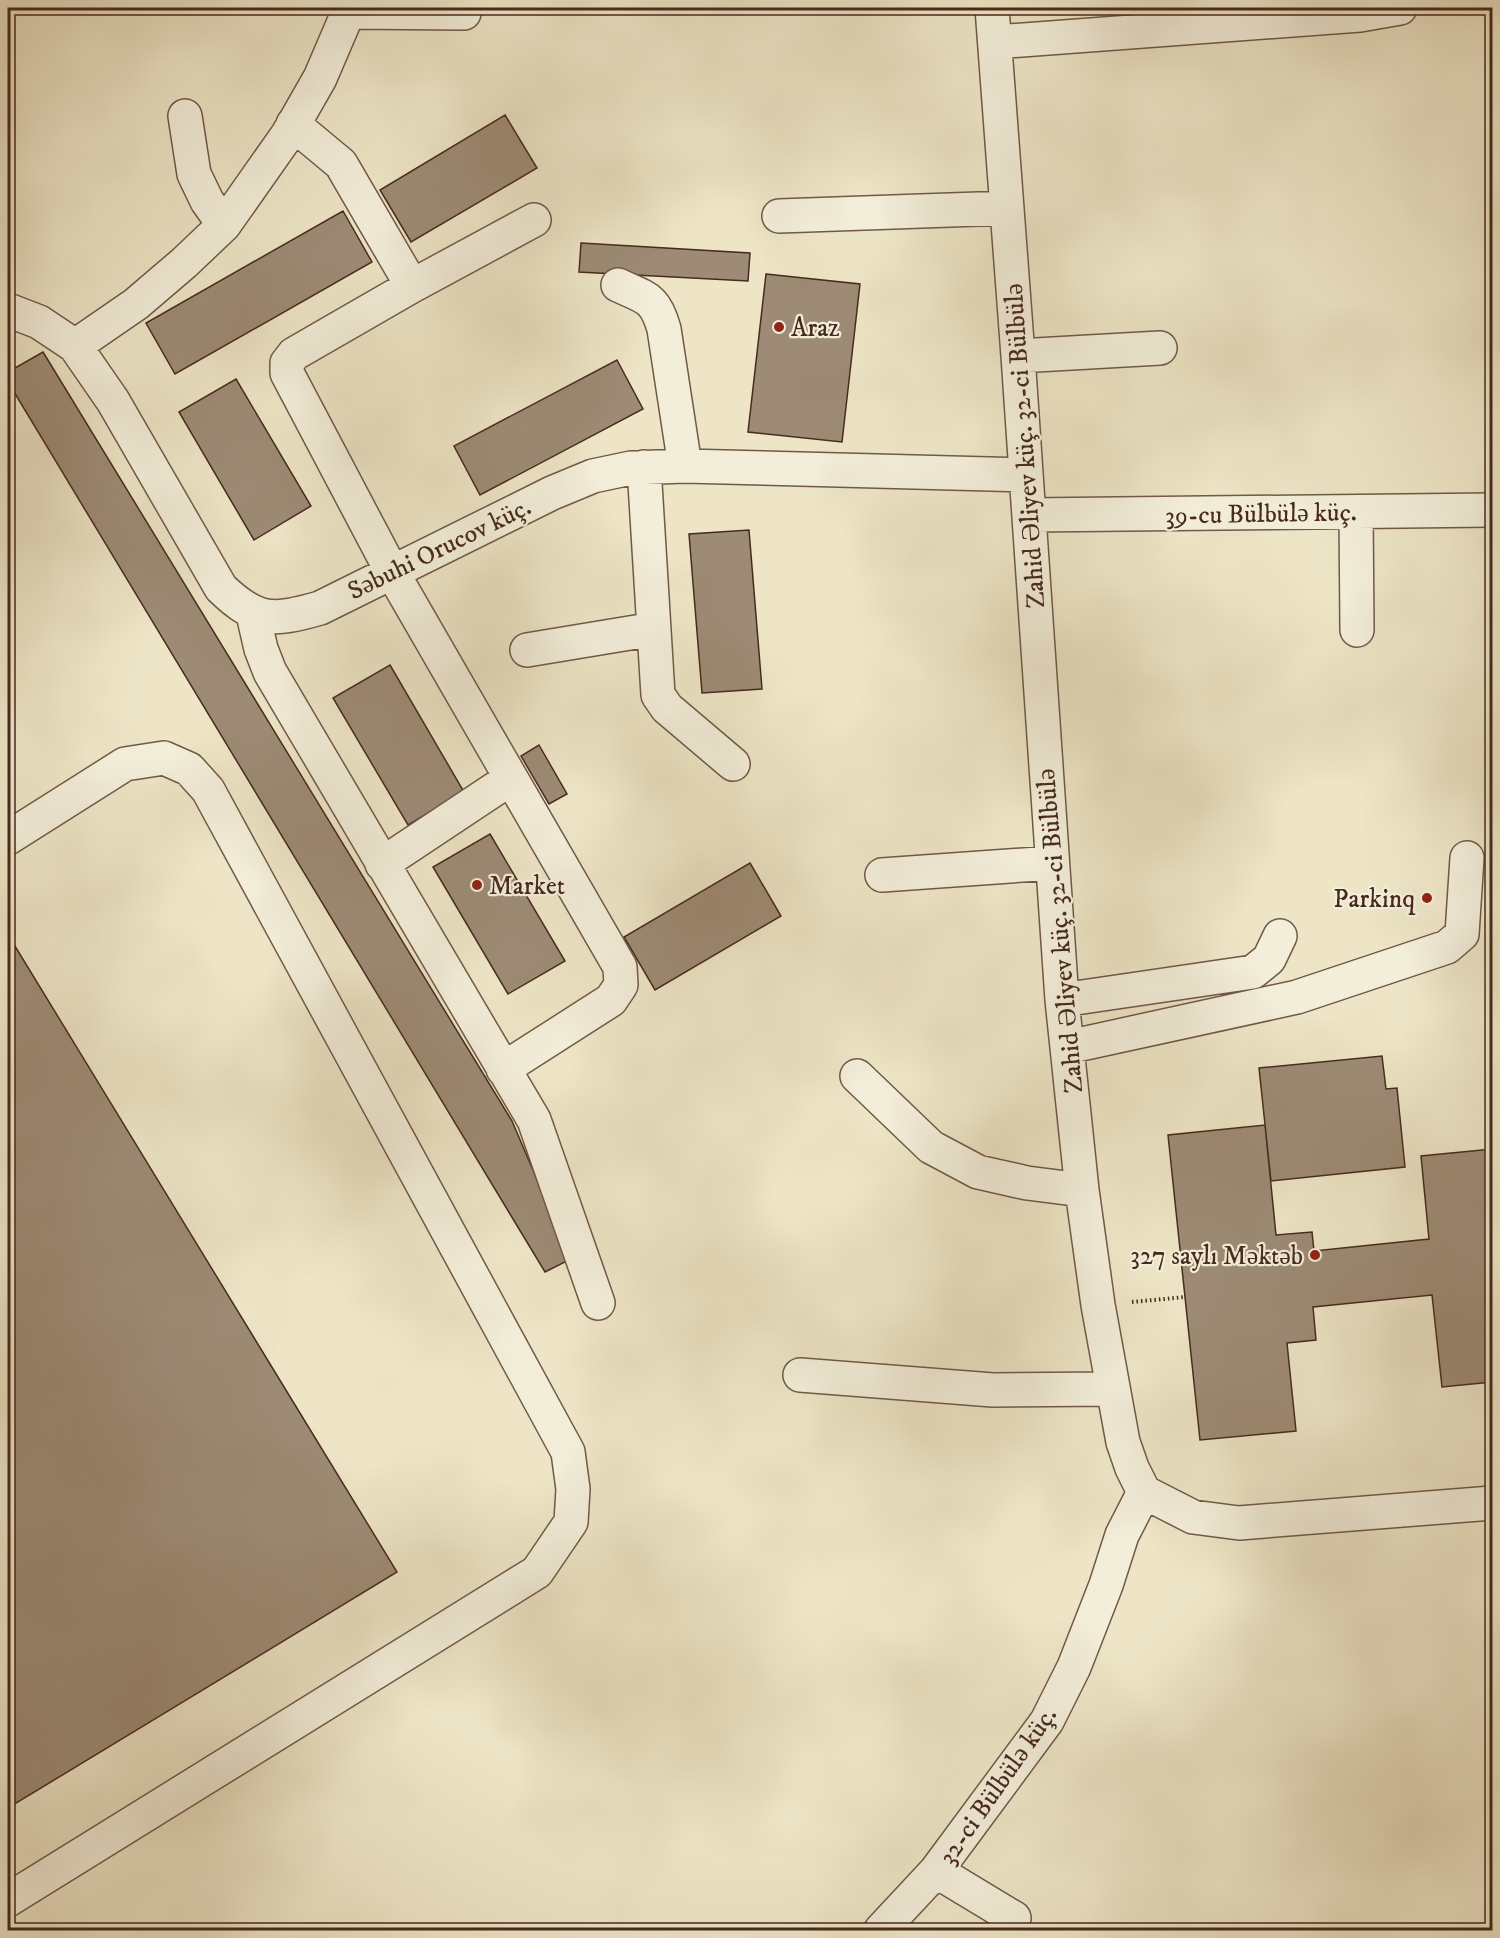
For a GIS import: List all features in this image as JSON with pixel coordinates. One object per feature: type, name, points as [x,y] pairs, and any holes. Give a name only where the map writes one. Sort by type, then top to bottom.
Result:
[{"type":"street","name":"Zahid Əliyev küç. 32-ci Bülbülə","points":[[992,8],[1062,1000],[1082,1190],[1098,1305],[1122,1442],[1144,1492]]},
{"type":"street","points":[[995,42],[1360,15],[1400,8]]},
{"type":"street","points":[[75,346],[136,304],[224,225],[293,124],[320,78],[350,10],[464,13]]},
{"type":"street","points":[[185,117],[194,174],[207,201],[224,225]]},
{"type":"street","points":[[293,124],[341,164],[412,286]]},
{"type":"street","points":[[779,216],[1007,208]]},
{"type":"street","points":[[503,1069],[611,1000],[621,985],[620,967],[392,572],[287,373],[287,363],[294,354],[412,286],[534,220]]},
{"type":"street","points":[[618,285],[650,300],[659,312],[664,329],[686,466]]},
{"type":"street","points":[[8,310],[39,322],[75,346],[113,401],[221,588],[235,603],[253,614],[261,649],[270,672],[534,1120],[598,1303]]},
{"type":"street","points":[[1018,356],[1160,348]]},
{"type":"street","name":"Səbuhi Orucov küç.","points":[[253,614],[292,616],[320,608],[562,488],[593,476],[631,468],[686,466],[1025,475]]},
{"type":"street","points":[[644,467],[658,695],[667,708],[733,764]]},
{"type":"street","name":"39-cu Bülbülə küç.","points":[[1029,515],[1492,510]]},
{"type":"street","points":[[1356,512],[1357,630]]},
{"type":"street","points":[[527,650],[654,630]]},
{"type":"street","points":[[8,838],[125,764],[164,758],[189,769],[208,790],[568,1452],[573,1489],[571,1522],[537,1572],[8,1900]]},
{"type":"street","points":[[382,864],[510,779]]},
{"type":"street","points":[[1068,1047],[1297,997],[1447,947],[1462,934],[1467,858]]},
{"type":"street","points":[[882,875],[1052,863]]},
{"type":"street","points":[[1062,1000],[1253,972],[1269,959],[1280,936]]},
{"type":"street","points":[[857,1076],[931,1147],[978,1172],[1027,1183],[1082,1190]]},
{"type":"street","points":[[800,1375],[993,1390],[1113,1389]]},
{"type":"street","points":[[1144,1492],[1194,1517],[1239,1523],[1492,1503]]},
{"type":"street","name":"32-ci Bülbülə küç.","points":[[881,1930],[936,1871],[1047,1721],[1074,1667],[1106,1586],[1122,1535],[1144,1492]]},
{"type":"street","points":[[936,1871],[1014,1917]]},
{"type":"path","points":[[1098,1305],[1185,1297]]},
{"type":"shaded area","points":[[1492,736],[1492,970],[1487,970]]},
{"type":"building","points":[[505,115],[537,168],[411,242],[380,190]]},
{"type":"building","points":[[343,211],[372,262],[175,374],[146,323]]},
{"type":"building","points":[[581,243],[750,253],[748,281],[579,272]]},
{"type":"building","points":[[766,274],[860,284],[842,442],[748,432]]},
{"type":"building","points":[[43,352],[512,1121],[571,1259],[545,1272],[8,382],[8,372]]},
{"type":"building","points":[[617,360],[643,409],[480,495],[454,446]]},
{"type":"building","points":[[236,379],[311,506],[254,540],[179,412]]},
{"type":"building","points":[[749,530],[762,689],[702,693],[689,534]]},
{"type":"building","points":[[390,665],[464,792],[408,825],[333,698]]},
{"type":"building","points":[[539,745],[567,794],[549,804],[521,756]]},
{"type":"building","points":[[490,834],[565,961],[508,994],[433,867]]},
{"type":"building","points":[[750,863],[781,916],[655,990],[624,937]]},
{"type":"building","points":[[10,938],[397,1572],[8,1808],[8,940]]},
{"type":"building","points":[[1382,1056],[1386,1089],[1397,1088],[1405,1167],[1271,1181],[1259,1068]]},
{"type":"building","points":[[1265,1125],[1276,1235],[1312,1232],[1314,1251],[1429,1239],[1421,1156],[1492,1149],[1492,1382],[1442,1387],[1432,1295],[1313,1307],[1316,1340],[1287,1343],[1296,1431],[1200,1440],[1168,1135]]},
{"type":"place","name":"Araz","points":[[779,327]]},
{"type":"place","name":"Market","points":[[477,885]]},
{"type":"place","name":"Parkinq","points":[[1427,898]]},
{"type":"place","name":"327 saylı Məktəb","points":[[1315,1255]]}]
